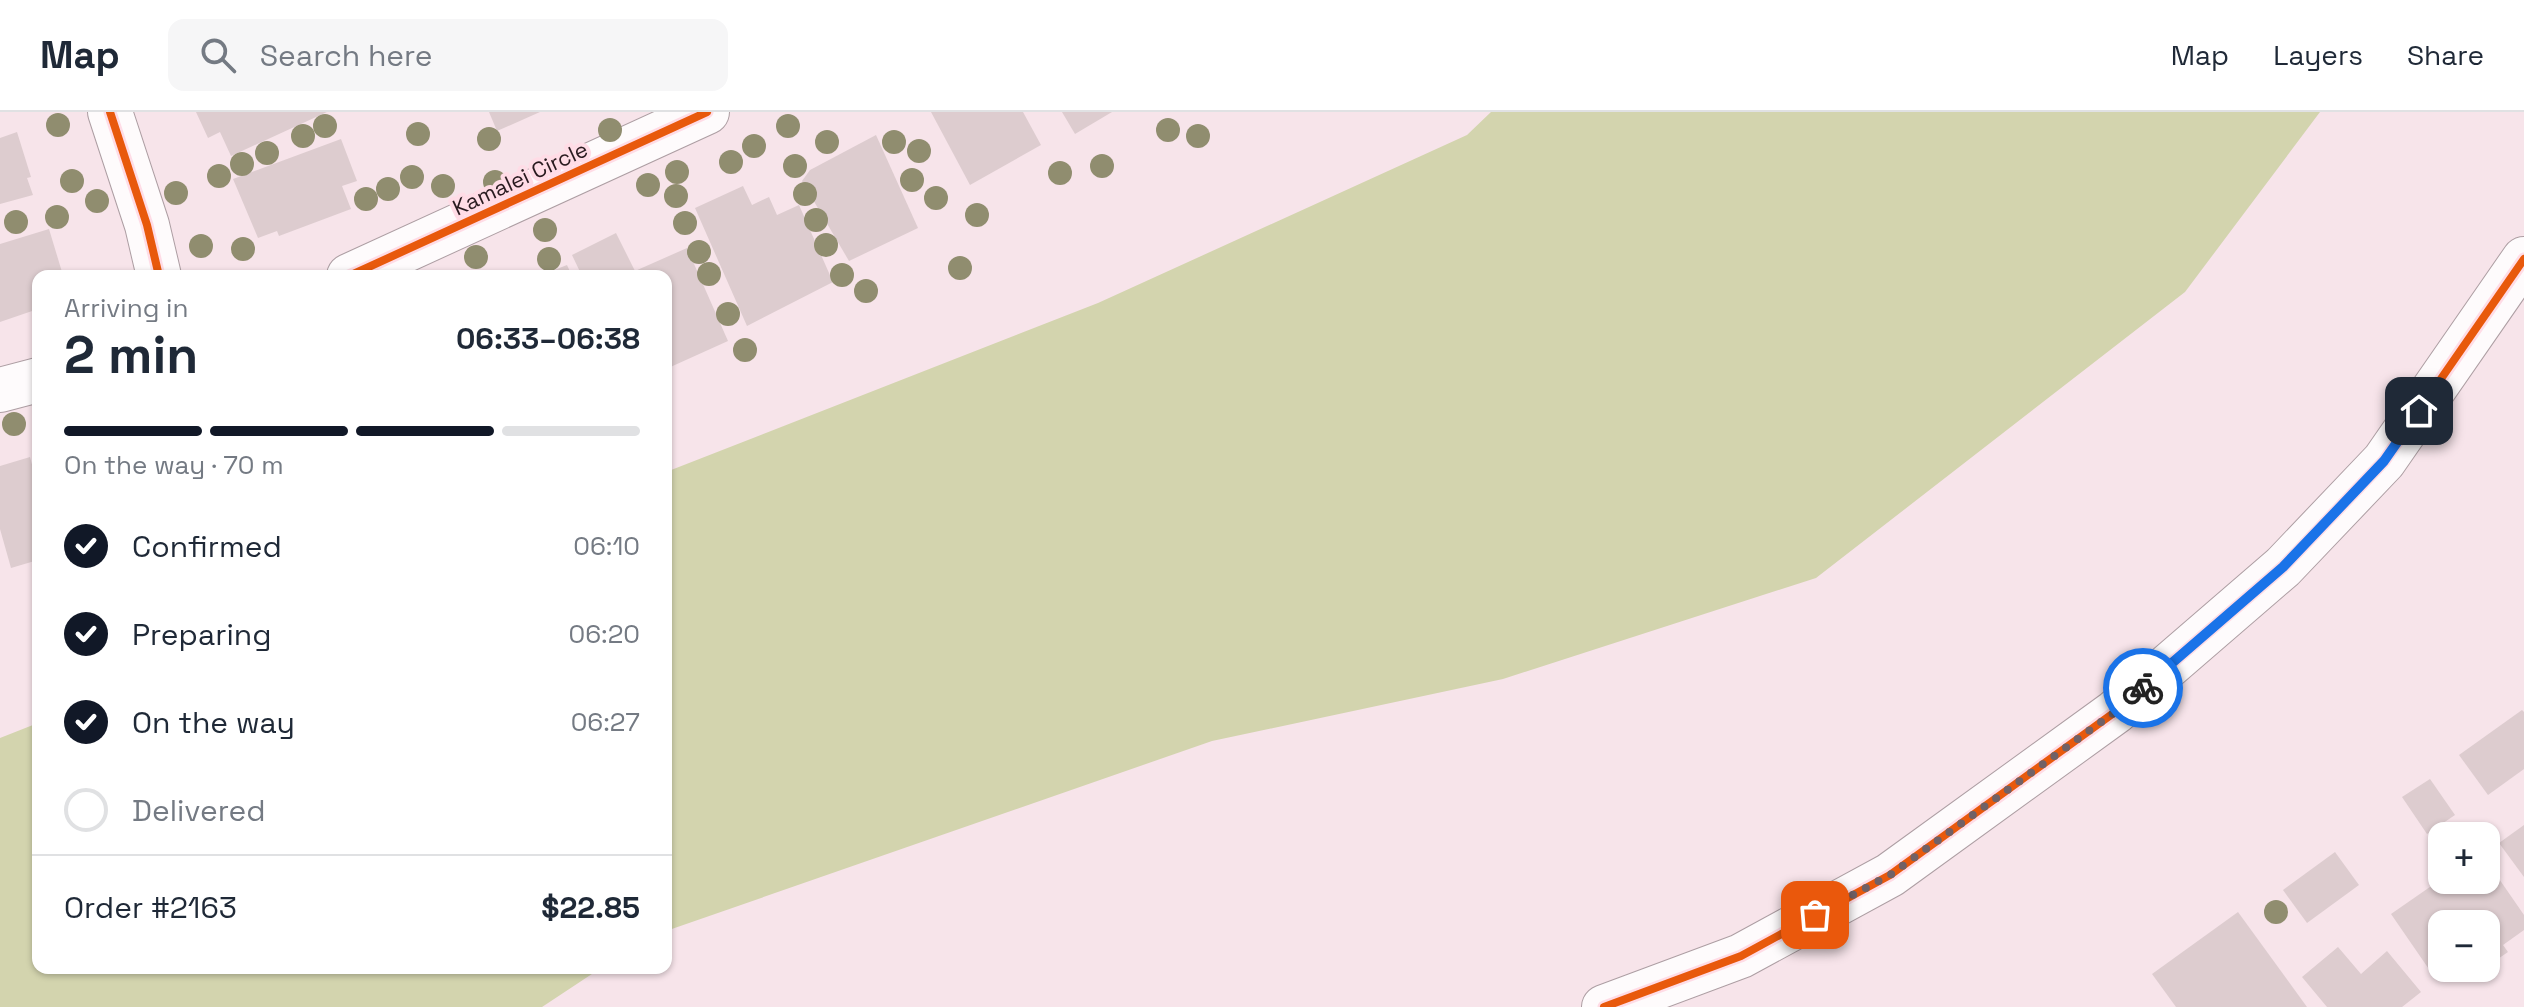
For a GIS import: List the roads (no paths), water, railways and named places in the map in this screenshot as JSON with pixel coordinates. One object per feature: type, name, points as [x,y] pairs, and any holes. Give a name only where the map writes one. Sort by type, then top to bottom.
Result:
[{"type":"street","points":[[110,112],[147,225],[158,270]]},
{"type":"street","name":"Kamalei Circle","points":[[362,270],[702,113]]},
{"type":"street","points":[[1604,1007],[1741,956],[1890,875],[2115,712],[2283,567],[2384,461],[2524,259]]},
{"type":"street","points":[[0,390],[32,382]]}]
